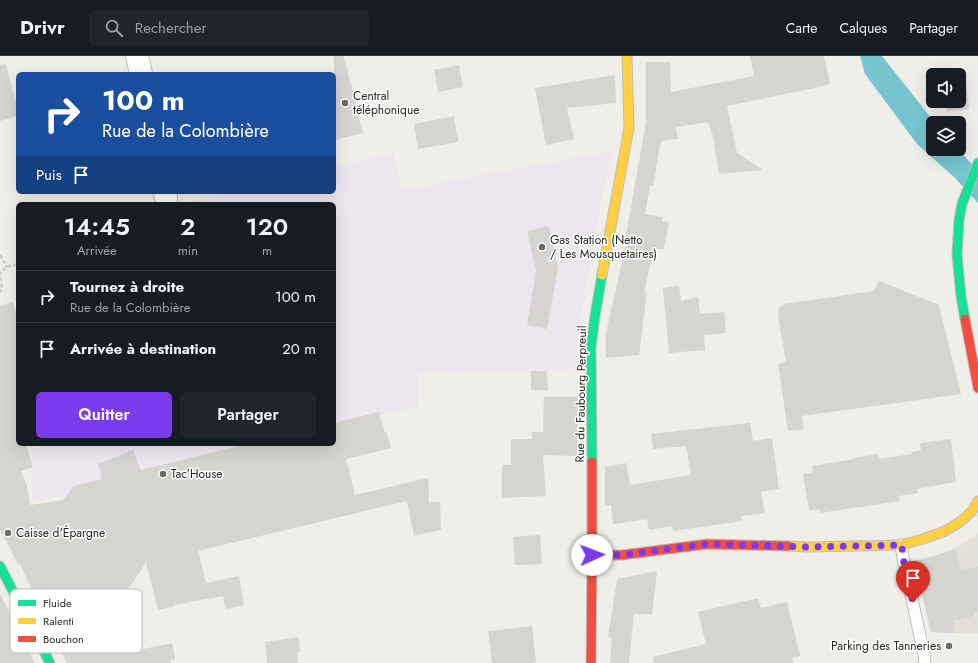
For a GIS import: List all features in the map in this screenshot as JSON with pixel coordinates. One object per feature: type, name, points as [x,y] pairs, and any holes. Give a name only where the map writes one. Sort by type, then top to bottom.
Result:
[{"type":"main road","name":"Rue du Faubourg Perpreuil","points":[[591,663],[591,347],[595,316],[629,128],[627,56]]},
{"type":"main road","points":[[978,163],[962,204],[959,220],[957,255],[961,296],[978,388]]},
{"type":"main road","points":[[592,555],[622,555],[707,544],[808,547],[902,545],[923,539],[950,528],[960,522],[972,511],[978,501]]},
{"type":"main road","points":[[0,566],[12,589]]},
{"type":"main road","points":[[45,653],[50,663]]},
{"type":"street","points":[[137,56],[141,72]]},
{"type":"lane","points":[[902,545],[903,558],[925,658],[924,663]]},
{"type":"path","points":[[0,255],[7,267]]},
{"type":"path","points":[[0,293],[2,288],[0,273],[7,267],[16,265]]},
{"type":"shaded area","points":[[612,151],[604,185],[577,336],[578,369],[419,374],[418,406],[336,426],[336,202],[191,202],[224,194],[336,194],[336,167],[393,153],[402,190]]},
{"type":"shaded area","points":[[45,446],[258,446],[33,502],[32,450]]},
{"type":"shaded area","points":[[978,533],[978,634],[931,632],[914,561],[932,557],[956,548]]},
{"type":"water","points":[[860,56],[882,56],[929,116],[926,116],[926,152],[917,144],[865,74]]},
{"type":"water","points":[[930,156],[964,156],[978,171],[978,203],[954,177]]},
{"type":"building","name":"Central téléphonique","points":[[334,56],[344,56],[363,133],[336,140],[336,72],[334,72]]},
{"type":"building","points":[[750,56],[824,56],[830,84],[727,106],[737,153],[763,170],[719,174],[713,136],[708,122],[676,127],[678,139],[661,141],[653,186],[650,186],[645,214],[663,217],[662,221],[669,222],[664,249],[653,249],[644,292],[647,291],[639,355],[606,358],[606,333],[626,244],[624,243],[646,122],[646,62],[670,62],[671,92],[754,76]]},
{"type":"building","points":[[6,64],[16,100],[16,117],[0,121],[0,65]]},
{"type":"building","points":[[459,65],[463,87],[438,92],[434,70]]},
{"type":"building","points":[[615,75],[616,103],[567,108],[574,139],[546,145],[535,88]]},
{"type":"building","points":[[966,80],[969,109],[947,111],[947,108],[966,108]]},
{"type":"building","points":[[454,116],[458,142],[418,149],[414,124]]},
{"type":"building","points":[[549,226],[558,268],[547,329],[527,325],[536,271],[527,231]]},
{"type":"building","points":[[879,281],[939,305],[961,394],[802,416],[804,429],[788,431],[778,364],[786,362],[778,315],[779,308],[784,304],[874,291]]},
{"type":"building","points":[[679,286],[681,301],[698,297],[700,314],[724,312],[726,333],[704,335],[705,350],[669,353],[663,288]]},
{"type":"building","points":[[13,302],[16,313],[16,446],[27,446],[33,467],[21,471],[27,486],[30,505],[63,500],[74,486],[102,479],[98,464],[133,450],[141,470],[239,446],[336,446],[336,423],[379,412],[384,432],[386,431],[391,448],[346,459],[355,495],[428,478],[429,502],[440,502],[441,530],[414,536],[407,501],[198,551],[206,583],[239,576],[244,605],[226,609],[223,596],[174,605],[175,606],[158,610],[146,562],[130,587],[124,589],[32,589],[20,564],[18,565],[0,530],[0,306]]},
{"type":"building","points":[[531,371],[547,371],[548,390],[531,390]]},
{"type":"building","points":[[544,397],[578,397],[577,456],[543,455],[546,496],[502,498],[502,465],[511,465],[511,439],[532,439],[532,432],[543,432]]},
{"type":"building","points":[[750,423],[753,441],[772,438],[779,489],[761,492],[765,513],[741,516],[742,521],[673,531],[672,526],[649,530],[647,519],[613,524],[611,505],[605,506],[605,467],[626,463],[630,485],[691,475],[686,446],[653,449],[651,434]]},
{"type":"building","points":[[951,439],[956,482],[917,489],[918,493],[899,496],[900,501],[820,513],[820,509],[809,510],[803,474],[813,472],[812,466],[878,454],[879,459],[912,454],[912,452],[921,450],[920,443]]},
{"type":"building","points":[[540,535],[542,564],[515,565],[513,537]]},
{"type":"building","points":[[955,549],[961,571],[978,566],[978,612],[974,613],[974,616],[953,621],[955,633],[931,632],[914,561]]},
{"type":"building","points":[[657,571],[652,614],[634,614],[629,663],[610,663],[612,638],[608,637],[617,579]]},
{"type":"building","points":[[0,594],[10,614],[10,653],[30,653],[35,663],[0,663]]},
{"type":"building","points":[[758,598],[761,608],[787,602],[800,656],[792,658],[794,663],[654,663],[653,657],[706,644],[698,612]]},
{"type":"building","points":[[532,626],[536,662],[492,663],[488,631]]},
{"type":"building","points":[[299,637],[300,652],[297,652],[298,663],[267,663],[265,642]]},
{"type":"building","points":[[172,643],[175,659],[170,660],[171,663],[67,663],[62,653],[142,653],[142,649]]},
{"type":"traffic: fast","points":[[965,319],[957,255],[959,220],[962,204],[978,163]]},
{"type":"traffic: fast","points":[[592,462],[591,347],[602,275]]},
{"type":"traffic: fast","points":[[0,566],[12,589]]},
{"type":"traffic: fast","points":[[45,653],[50,663]]},
{"type":"traffic: slow","points":[[602,275],[629,128],[627,56]]},
{"type":"traffic: slow","points":[[788,546],[901,545],[945,531],[960,522],[972,511],[978,501]]},
{"type":"traffic: jam","points":[[965,319],[978,388]]},
{"type":"traffic: jam","points":[[591,663],[592,462]]},
{"type":"traffic: jam","points":[[592,555],[622,555],[707,544],[788,546]]},
{"type":"place","name":"Central téléphonique","points":[[345,103]]},
{"type":"place","name":"Gas Station (Netto / Les Mousquetaires)","points":[[542,247]]},
{"type":"place","name":"Tac'House","points":[[163,474]]},
{"type":"place","name":"Caisse d'Épargne","points":[[8,533]]},
{"type":"place","name":"Parking des Tanneries","points":[[949,646]]},
{"type":"route","points":[[592,555],[622,555],[707,544],[808,547],[902,545],[903,558],[913,602]]}]
